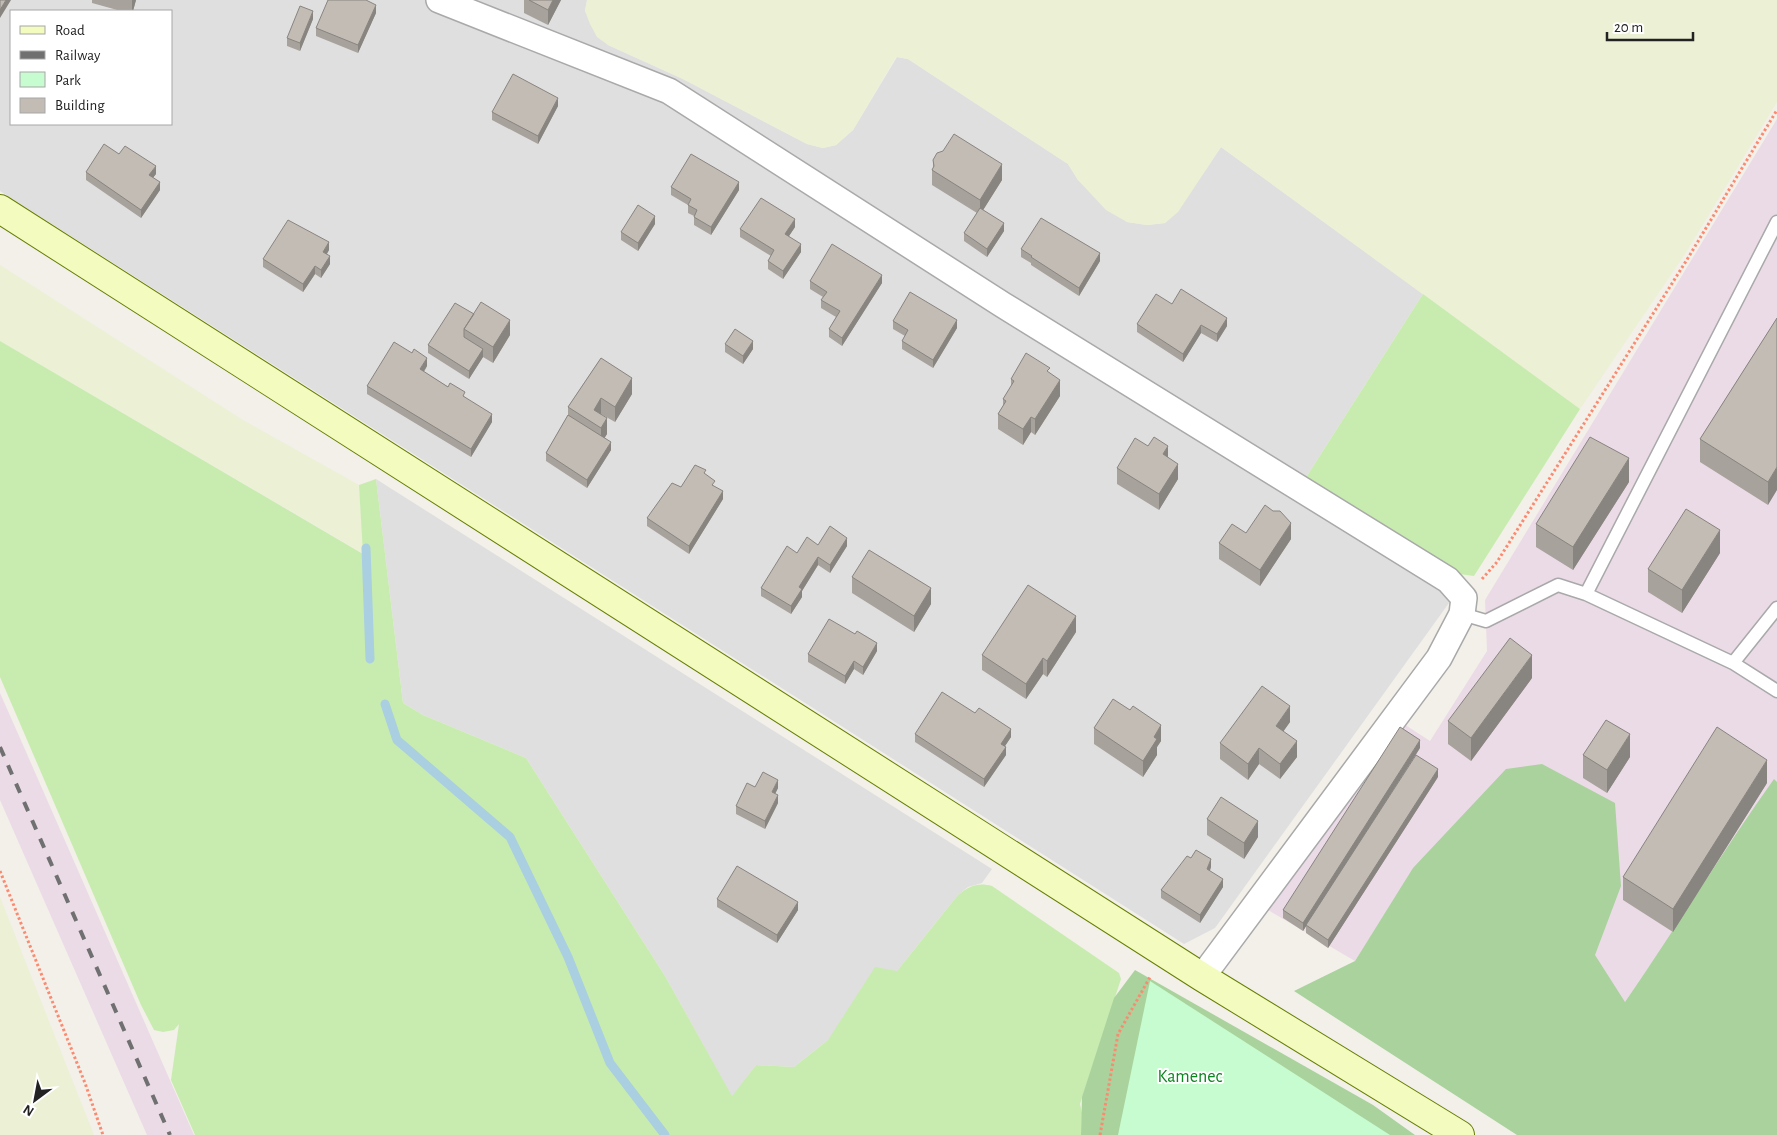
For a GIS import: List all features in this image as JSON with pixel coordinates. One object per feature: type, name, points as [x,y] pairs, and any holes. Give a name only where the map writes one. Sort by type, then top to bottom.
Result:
[{"type":"main road","points":[[0,209],[1202,977],[1460,1135]]},
{"type":"street","points":[[439,0],[669,91],[1004,305],[1448,580],[1463,606],[1439,658],[1202,977]]},
{"type":"lane","points":[[1586,594],[1777,222]]},
{"type":"lane","points":[[1463,606],[1486,621],[1558,586],[1586,594],[1733,663],[1777,691]]},
{"type":"lane","points":[[1733,663],[1777,608]]},
{"type":"path","points":[[1463,606],[1497,562],[1688,258],[1777,110]]},
{"type":"path","points":[[0,871],[85,1083],[103,1135]]},
{"type":"path","points":[[1100,1135],[1118,1034],[1164,952]]},
{"type":"shaded area","points":[[0,0],[587,0],[585,11],[608,45],[683,79],[807,144],[823,148],[836,145],[853,130],[897,57],[908,59],[1068,164],[1078,180],[1127,222],[1147,225],[1165,223],[1177,212],[1221,147],[1423,294],[1305,479],[1454,596],[1215,928],[1184,944],[0,191]]},
{"type":"shaded area","points":[[1777,119],[1777,859],[1673,932],[1625,1002],[1414,868],[1355,961],[1256,903],[1393,717],[1430,741],[1487,651],[1485,600]]},
{"type":"shaded area","points":[[376,479],[992,869],[982,883],[968,887],[958,895],[897,971],[828,1040],[794,1067],[756,1065],[732,1097],[665,976],[526,758],[423,715],[403,703]]},
{"type":"shaded area","points":[[0,693],[194,1135],[147,1135],[0,800]]},
{"type":"green space","points":[[587,0],[1777,0],[1777,102],[1685,254],[1580,409],[1221,147],[1178,212],[1165,223],[1147,225],[1127,222],[1106,210],[1078,180],[1068,164],[908,59],[896,57],[853,130],[836,145],[823,148],[807,144],[683,79],[608,45],[597,37],[590,24],[585,11]]},
{"type":"green space","points":[[0,265],[243,420],[359,485],[364,554],[0,341]]},
{"type":"green space","points":[[1423,294],[1580,409],[1474,576],[1452,573],[1305,479]]},
{"type":"green space","points":[[0,341],[363,554],[359,485],[376,479],[403,703],[423,715],[526,758],[665,976],[732,1096],[756,1065],[794,1067],[828,1040],[875,967],[897,971],[958,895],[966,889],[982,884],[992,886],[1119,973],[1121,979],[1080,1104],[1082,1113],[1081,1135],[195,1135],[171,1080],[179,1024],[174,1030],[163,1032],[154,1030],[141,1005],[0,677]]},
{"type":"green space","points":[[1542,764],[1615,803],[1621,886],[1595,955],[1625,1002],[1774,779],[1777,782],[1777,1135],[1517,1135],[1294,991],[1355,961],[1413,868],[1506,769]]},
{"type":"green space","points":[[0,897],[56,1039],[94,1135],[0,1135]]},
{"type":"green space","name":"Kamenec","points":[[1135,970],[1373,1105],[1415,1135],[1081,1135],[1082,1097],[1114,998]]},
{"type":"green space","name":"Kamenec","points":[[1150,981],[1390,1135],[1118,1135]]},
{"type":"building","points":[[0,0],[6,0],[0,10]]},
{"type":"building","points":[[328,0],[366,0],[376,5],[358,45],[316,28]]},
{"type":"building","points":[[529,0],[553,0],[548,10]]},
{"type":"building","points":[[300,6],[313,11],[300,43],[287,38]]},
{"type":"building","points":[[513,74],[558,98],[538,136],[492,112]]},
{"type":"building","points":[[954,134],[1002,164],[980,200],[932,170],[934,166],[933,160],[937,153],[943,151]]},
{"type":"building","points":[[104,144],[119,154],[125,146],[156,166],[149,175],[160,182],[141,210],[86,172]]},
{"type":"building","points":[[691,154],[739,182],[711,227],[694,217],[697,210],[688,205],[691,199],[671,187]]},
{"type":"building","points":[[761,198],[795,219],[785,234],[801,244],[783,271],[768,261],[774,250],[740,229]]},
{"type":"building","points":[[638,205],[655,216],[638,243],[621,232]]},
{"type":"building","points":[[980,208],[1004,223],[987,249],[964,233]]},
{"type":"building","points":[[1041,218],[1100,253],[1079,288],[1021,249]]},
{"type":"building","points":[[288,220],[329,242],[323,252],[330,256],[321,270],[315,266],[303,284],[263,259]]},
{"type":"building","points":[[832,244],[882,275],[842,338],[829,329],[840,311],[821,300],[827,292],[810,281]]},
{"type":"building","points":[[1181,289],[1227,318],[1217,334],[1201,325],[1183,354],[1137,324],[1156,294],[1172,304]]},
{"type":"building","points":[[910,292],[957,320],[933,360],[902,341],[908,330],[893,321]]},
{"type":"building","points":[[481,302],[510,320],[493,347],[464,329]]},
{"type":"building","points":[[455,303],[474,314],[464,329],[464,337],[483,349],[469,371],[428,345]]},
{"type":"building","points":[[1777,318],[1777,467],[1768,482],[1700,439]]},
{"type":"building","points":[[735,329],[753,341],[743,356],[725,344]]},
{"type":"building","points":[[394,342],[412,353],[414,349],[427,358],[420,369],[448,387],[450,383],[465,392],[463,396],[492,414],[471,449],[367,386]]},
{"type":"building","points":[[1026,353],[1050,368],[1047,371],[1060,380],[1035,419],[1031,417],[1023,429],[998,414],[1006,401],[1003,399],[1014,381],[1011,379]]},
{"type":"building","points":[[601,358],[632,378],[615,407],[601,398],[594,410],[607,418],[601,428],[568,407]]},
{"type":"building","points":[[568,415],[611,442],[587,480],[546,453]]},
{"type":"building","points":[[1154,437],[1168,446],[1163,454],[1178,464],[1159,494],[1117,468],[1135,438],[1148,446]]},
{"type":"building","points":[[1590,437],[1629,458],[1573,547],[1536,524]]},
{"type":"building","points":[[695,465],[706,470],[704,473],[715,481],[712,485],[723,491],[689,546],[647,518],[672,483],[681,487]]},
{"type":"building","points":[[1265,505],[1273,511],[1280,511],[1291,523],[1260,570],[1219,543],[1232,524],[1246,533]]},
{"type":"building","points":[[1686,509],[1720,530],[1682,590],[1648,569]]},
{"type":"building","points":[[830,526],[847,538],[830,565],[818,557],[799,587],[802,589],[791,606],[761,588],[787,546],[797,553],[807,537],[818,545]]},
{"type":"building","points":[[869,550],[931,588],[914,616],[852,577]]},
{"type":"building","points":[[1028,585],[1076,616],[1047,661],[1043,658],[1026,684],[982,655]]},
{"type":"building","points":[[829,619],[855,634],[857,631],[877,643],[863,667],[854,661],[845,676],[808,654]]},
{"type":"building","points":[[1510,638],[1532,655],[1471,738],[1448,721]]},
{"type":"building","points":[[1262,686],[1290,706],[1276,726],[1297,741],[1280,764],[1259,748],[1248,764],[1220,743]]},
{"type":"building","points":[[942,692],[975,713],[979,708],[1011,729],[1001,744],[1006,747],[984,779],[915,734]]},
{"type":"building","points":[[1113,699],[1130,710],[1133,706],[1161,725],[1154,737],[1157,739],[1143,761],[1094,728]]},
{"type":"building","points":[[1606,720],[1630,734],[1607,770],[1583,755]]},
{"type":"building","points":[[1400,727],[1420,740],[1303,923],[1283,910]]},
{"type":"building","points":[[1717,727],[1767,760],[1673,909],[1623,877]]},
{"type":"building","points":[[1416,755],[1438,769],[1328,940],[1306,925]]},
{"type":"building","points":[[763,772],[778,780],[772,792],[778,795],[765,821],[736,806],[747,783],[755,787]]},
{"type":"building","points":[[1221,797],[1258,821],[1244,843],[1207,819]]},
{"type":"building","points":[[1196,850],[1211,859],[1207,869],[1223,879],[1200,915],[1161,890],[1187,856],[1191,858]]},
{"type":"building","points":[[737,866],[798,902],[777,935],[717,899]]},
{"type":"waterway","points":[[366,548],[370,659]]},
{"type":"waterway","points":[[385,704],[397,740],[510,837],[568,957],[610,1063],[665,1135]]},
{"type":"railway","points":[[0,747],[170,1135]]}]
